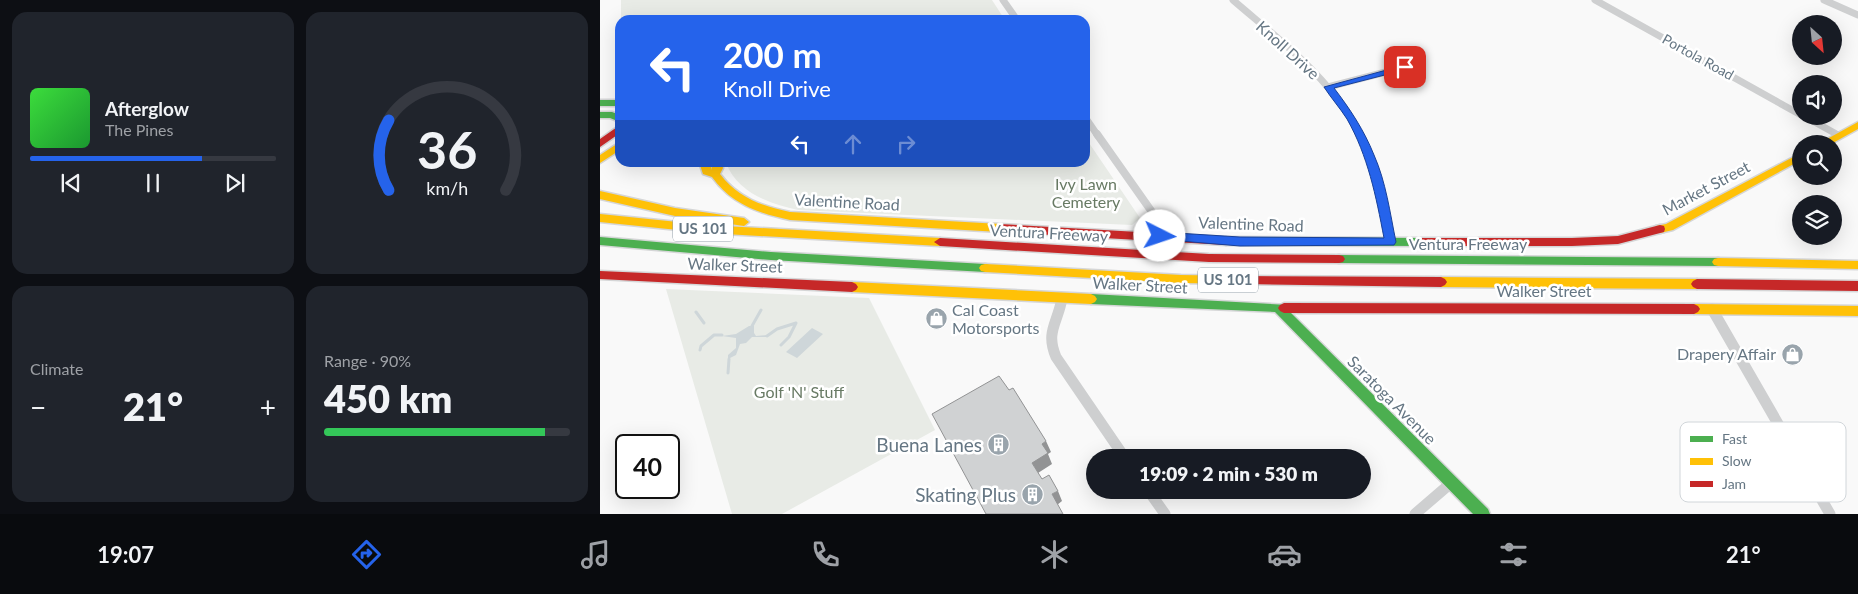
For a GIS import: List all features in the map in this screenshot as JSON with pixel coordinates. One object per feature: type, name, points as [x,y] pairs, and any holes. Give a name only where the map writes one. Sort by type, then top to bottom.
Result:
[{"type":"main road","points":[[600,111],[615,111]]},
{"type":"main road","points":[[600,115],[615,116]]},
{"type":"main road","points":[[1838,135],[1858,125]]},
{"type":"main road","points":[[600,144],[615,132]]},
{"type":"main road","points":[[600,144],[615,136]]},
{"type":"main road","points":[[600,160],[615,149]]},
{"type":"main road","name":"Market Street","points":[[1622,239],[1669,227],[1792,161]]},
{"type":"main road","name":"Valentine Road","points":[[706,167],[707,172],[715,168],[722,186],[741,202],[772,213],[1240,242],[1572,242],[1622,239]]},
{"type":"main road","points":[[600,195],[675,212],[783,228],[806,236]]},
{"type":"main road","name":"Ventura Freeway","points":[[600,218],[707,229],[806,236],[1209,258],[1679,261],[1858,265]]},
{"type":"main road","name":"US 101","points":[[600,241],[771,256],[1181,279],[1858,286]]},
{"type":"main road","points":[[600,250],[771,256]]},
{"type":"main road","name":"Walker Street","points":[[600,275],[862,286],[1278,308],[1580,307],[1858,311]]},
{"type":"main road","name":"Saratoga Avenue","points":[[1278,308],[1483,514]]},
{"type":"street","name":"Knoll Drive","points":[[1233,0],[1307,65],[1328,87],[1351,117],[1370,156],[1378,181],[1390,242]]},
{"type":"street","name":"Portola Road","points":[[1594,0],[1792,110]]},
{"type":"street","points":[[1824,0],[1858,15]]},
{"type":"street","points":[[1006,1],[1014,15]]},
{"type":"street","points":[[1328,87],[1405,67]]},
{"type":"street","points":[[1090,124],[1152,212],[1160,236]]},
{"type":"street","name":"Portola Road","points":[[1820,125],[1838,135]]},
{"type":"street","points":[[1061,298],[1061,308],[1051,332],[1055,355],[1062,370],[1119,449]]},
{"type":"street","points":[[1712,309],[1777,422]]},
{"type":"street","points":[[1415,514],[1451,483]]},
{"type":"street","points":[[1154,499],[1165,514]]},
{"type":"street","points":[[1823,502],[1830,514]]},
{"type":"green space","points":[[621,0],[992,0],[1002,15],[621,15]]},
{"type":"green space","name":"Ivy Lawn Cemetery","points":[[1090,144],[1140,218],[1132,225],[798,210],[776,204],[755,195],[738,182],[728,167],[1090,167]]},
{"type":"green space","name":"Golf 'N' Stuff","points":[[666,289],[869,298],[935,430],[782,514],[732,514]]},
{"type":"shaded area","points":[[749,326],[754,326],[756,336],[767,335],[767,337],[752,337],[746,343],[740,344],[736,355],[728,359],[728,355],[736,348],[736,338],[722,336],[736,334]]},
{"type":"shaded area","points":[[812,328],[823,334],[797,358],[786,352]]},
{"type":"building","name":"Buena Lanes","points":[[999,376],[1009,390],[1013,388],[1046,441],[1042,444],[1048,453],[1032,463],[1042,479],[1049,475],[1058,491],[1052,494],[1063,514],[986,514],[932,414]]},
{"type":"waterway","points":[[752,326],[761,310]]},
{"type":"waterway","points":[[696,312],[704,323]]},
{"type":"waterway","points":[[767,336],[777,329],[796,323],[789,337],[781,345]]},
{"type":"waterway","points":[[700,350],[701,346],[714,335],[722,335]]},
{"type":"waterway","points":[[728,373],[729,359]]},
{"type":"traffic: fast","points":[[600,103],[615,103]]},
{"type":"traffic: fast","points":[[600,115],[615,116]]},
{"type":"traffic: fast","points":[[600,241],[771,256],[985,268]]},
{"type":"traffic: fast","points":[[1226,241],[1420,242]]},
{"type":"traffic: fast","points":[[1339,259],[1718,262]]},
{"type":"traffic: fast","points":[[1091,299],[1284,308]]},
{"type":"traffic: fast","points":[[1278,308],[1483,514]]},
{"type":"traffic: slow","points":[[1840,135],[1858,125]]},
{"type":"traffic: slow","points":[[600,160],[615,149]]},
{"type":"traffic: slow","points":[[1660,229],[1669,227],[1792,161]]},
{"type":"traffic: slow","points":[[706,167],[707,172],[715,174],[729,192],[738,198],[778,214],[1000,228]]},
{"type":"traffic: slow","points":[[715,174],[718,167]]},
{"type":"traffic: slow","points":[[600,195],[675,212],[744,222]]},
{"type":"traffic: slow","points":[[600,218],[707,229],[940,242]]},
{"type":"traffic: slow","points":[[1718,262],[1858,265]]},
{"type":"traffic: slow","points":[[985,268],[1181,279],[1244,280]]},
{"type":"traffic: slow","points":[[1441,282],[1697,284]]},
{"type":"traffic: slow","points":[[852,287],[1091,299]]},
{"type":"traffic: slow","points":[[1694,309],[1858,311]]},
{"type":"traffic: jam","points":[[600,144],[615,132]]},
{"type":"traffic: jam","points":[[1000,228],[1226,241]]},
{"type":"traffic: jam","points":[[1420,242],[1572,242],[1618,240],[1660,229]]},
{"type":"traffic: jam","points":[[940,242],[1209,258],[1339,259]]},
{"type":"traffic: jam","points":[[600,275],[852,287]]},
{"type":"traffic: jam","points":[[1244,280],[1441,282]]},
{"type":"traffic: jam","points":[[1697,284],[1858,286]]},
{"type":"traffic: jam","points":[[1284,308],[1694,309]]},
{"type":"place","name":"Cal Coast Motorsports","points":[[936,319]]},
{"type":"place","name":"Drapery Affair","points":[[1792,354]]},
{"type":"place","name":"Buena Lanes","points":[[998,445]]},
{"type":"place","name":"Skating Plus","points":[[1032,495]]},
{"type":"route","points":[[1160,236],[1240,242],[1390,242],[1378,181],[1370,156],[1351,117],[1328,87],[1405,67]]}]
